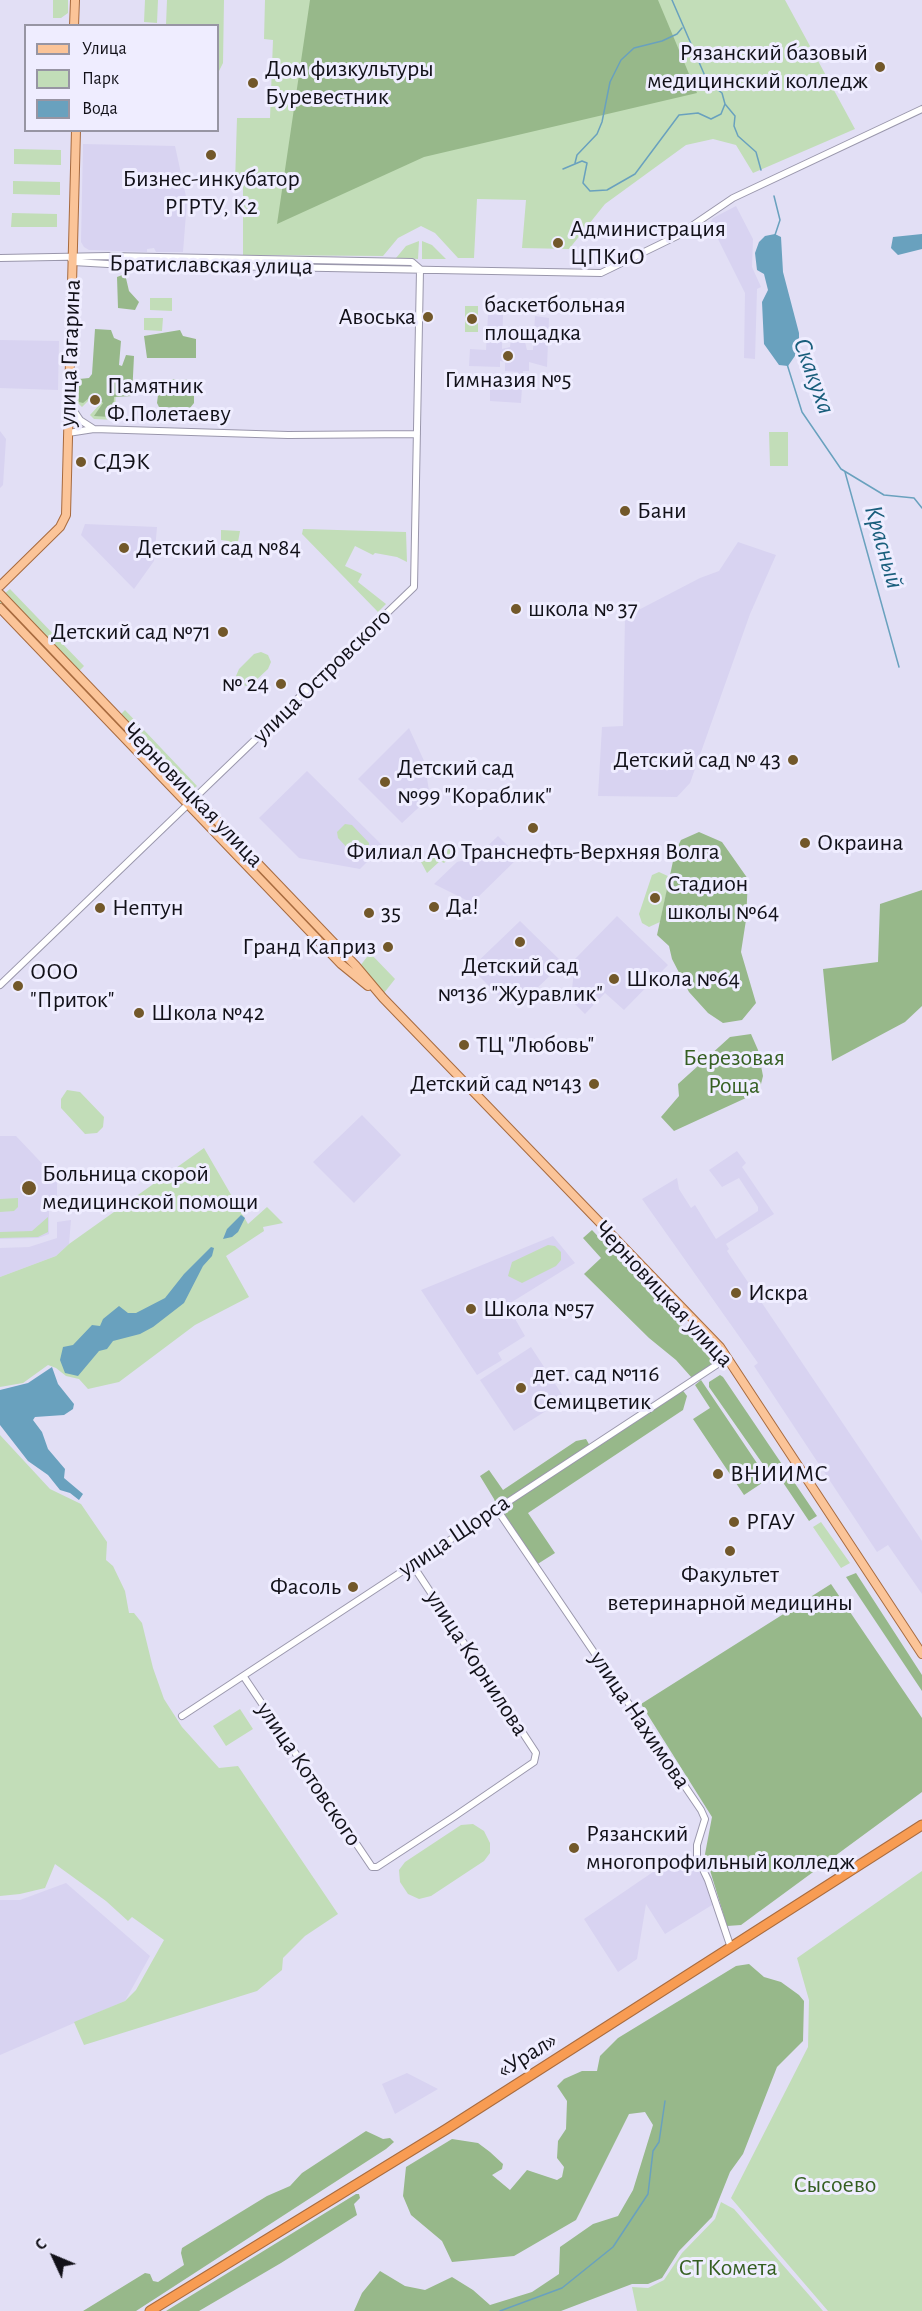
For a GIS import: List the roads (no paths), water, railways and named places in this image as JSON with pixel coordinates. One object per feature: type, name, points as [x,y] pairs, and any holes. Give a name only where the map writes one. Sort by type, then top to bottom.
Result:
[{"type":"highway","name":"«Урал»","points":[[150,2311],[445,2130],[922,1825]]},
{"type":"main road","points":[[76,24],[78,0]]},
{"type":"main road","name":"улица Гагарина","points":[[0,579],[59,519],[63,444],[70,405],[74,132]]},
{"type":"main road","name":"улица Гагарина","points":[[0,586],[64,522],[67,509],[66,429],[72,259]]},
{"type":"main road","name":"Черновицкая улица","points":[[0,594],[341,964],[383,998],[720,1347],[922,1654]]},
{"type":"main road","name":"Черновицкая улица","points":[[0,608],[193,802]]},
{"type":"street","name":"Братиславская улица","points":[[0,258],[601,273],[657,247],[697,224],[734,198],[922,109]]},
{"type":"street","name":"улица Островского","points":[[0,985],[72,913],[193,802],[414,587],[420,270]]},
{"type":"street","points":[[70,405],[80,420],[94,429]]},
{"type":"street","points":[[66,429],[288,435],[417,434]]},
{"type":"street","name":"улица Щорса","points":[[182,1716],[727,1358]]},
{"type":"street","name":"улица Нахимова","points":[[496,1508],[701,1810],[705,1819],[697,1845],[697,1857],[708,1880],[731,1948]]},
{"type":"street","name":"улица Корнилова","points":[[377,1867],[534,1762],[536,1753],[412,1564]]},
{"type":"street","name":"улица Котовского","points":[[244,1677],[369,1864],[377,1867]]},
{"type":"water","points":[[775,234],[781,237],[783,272],[799,333],[799,350],[788,366],[779,365],[764,344],[762,302],[768,290],[764,274],[757,270],[755,253],[759,242],[765,236]]},
{"type":"water","points":[[922,234],[922,249],[898,255],[891,248],[893,237]]},
{"type":"water","points":[[241,1215],[245,1218],[238,1232],[232,1237],[223,1239],[227,1229]]},
{"type":"water","points":[[211,1247],[214,1248],[212,1256],[203,1266],[184,1303],[140,1334],[113,1341],[107,1349],[99,1351],[78,1376],[65,1373],[60,1360],[63,1347],[73,1345],[92,1325],[100,1326],[103,1319],[119,1306],[128,1313],[136,1313],[165,1298],[184,1274]]},
{"type":"water","points":[[52,1367],[58,1384],[74,1404],[73,1409],[64,1415],[35,1417],[33,1420],[42,1432],[48,1449],[65,1469],[64,1478],[83,1494],[79,1500],[70,1493],[60,1490],[48,1475],[28,1461],[0,1425],[0,1390],[28,1383]]},
{"type":"waterway","name":"Скакуха","points":[[672,0],[705,76],[710,84],[722,93],[725,104],[735,116],[734,126],[738,136],[756,152],[761,170]]},
{"type":"waterway","points":[[575,163],[577,155],[597,134],[602,122],[610,82],[621,60],[634,48],[662,41],[677,34],[682,28]]},
{"type":"waterway","points":[[563,169],[582,161],[587,163],[583,183],[590,191],[607,190],[635,174],[679,115],[698,113],[711,119],[721,114],[725,104]]},
{"type":"waterway","name":"Скакуха","points":[[774,196],[780,220],[775,235]]},
{"type":"waterway","name":"Скакуха","points":[[787,364],[802,412],[841,469],[884,495],[914,498],[922,508]]},
{"type":"waterway","name":"Красный","points":[[845,472],[899,667]]},
{"type":"waterway","points":[[500,2311],[562,2288],[613,2247],[648,2194],[653,2151],[659,2142],[665,2101]]},
{"type":"place","name":"Рязанский базовый медицинский колледж","points":[[880,67]]},
{"type":"place","name":"Дом физкультуры Буревестник","points":[[253,83]]},
{"type":"place","name":"Бизнес-инкубатор РГРТУ, К2","points":[[211,155]]},
{"type":"place","name":"Администрация ЦПКиО","points":[[558,243]]},
{"type":"place","name":"Авоська","points":[[428,317]]},
{"type":"place","name":"баскетбольная площадка","points":[[472,319]]},
{"type":"place","name":"Гимназия №5","points":[[508,356]]},
{"type":"place","name":"Памятник Ф.Полетаеву","points":[[95,400]]},
{"type":"place","name":"СДЭК","points":[[81,462]]},
{"type":"place","name":"Бани","points":[[625,511]]},
{"type":"place","name":"Детский сад №84","points":[[124,548]]},
{"type":"place","name":"школа № 37","points":[[516,609]]},
{"type":"place","name":"Детский сад №71","points":[[223,632]]},
{"type":"place","name":"№ 24","points":[[281,684]]},
{"type":"place","name":"Детский сад № 43","points":[[793,760]]},
{"type":"place","name":"Детский сад №99 \"Кораблик\"","points":[[385,782]]},
{"type":"place","name":"Филиал АО Транснефть-Верхняя Волга","points":[[533,828]]},
{"type":"place","name":"Окраина","points":[[805,843]]},
{"type":"place","name":"Стадион школы №64","points":[[655,898]]},
{"type":"place","name":"Да!","points":[[434,907]]},
{"type":"place","name":"Нептун","points":[[100,908]]},
{"type":"place","name":"35","points":[[369,913]]},
{"type":"place","name":"Детский сад №136 \"Журавлик\"","points":[[520,942]]},
{"type":"place","name":"Гранд Каприз","points":[[388,947]]},
{"type":"place","name":"Школа №64","points":[[614,979]]},
{"type":"place","name":"ООО \"Приток\"","points":[[18,986]]},
{"type":"place","name":"Школа №42","points":[[139,1013]]},
{"type":"place","name":"ТЦ \"Любовь\"","points":[[464,1045]]},
{"type":"place","name":"Детский сад №143","points":[[594,1084]]},
{"type":"place","name":"Больница скорой медицинской помощи","points":[[29,1188]]},
{"type":"place","name":"Искра","points":[[736,1293]]},
{"type":"place","name":"Школа №57","points":[[471,1309]]},
{"type":"place","name":"дет. сад №116 Семицветик","points":[[521,1388]]},
{"type":"place","name":"ВНИИМС","points":[[718,1474]]},
{"type":"place","name":"РГАУ","points":[[734,1522]]},
{"type":"place","name":"Факультет ветеринарной медицины","points":[[730,1551]]},
{"type":"place","name":"Фасоль","points":[[353,1587]]},
{"type":"place","name":"Рязанский многопрофильный колледж","points":[[574,1848]]},
{"type":"park label","name":"Березовая Роща","points":[[734,1072]]},
{"type":"park label","name":"Сысоево","points":[[835,2185]]},
{"type":"park label","name":"СТ Комета","points":[[728,2268]]}]
